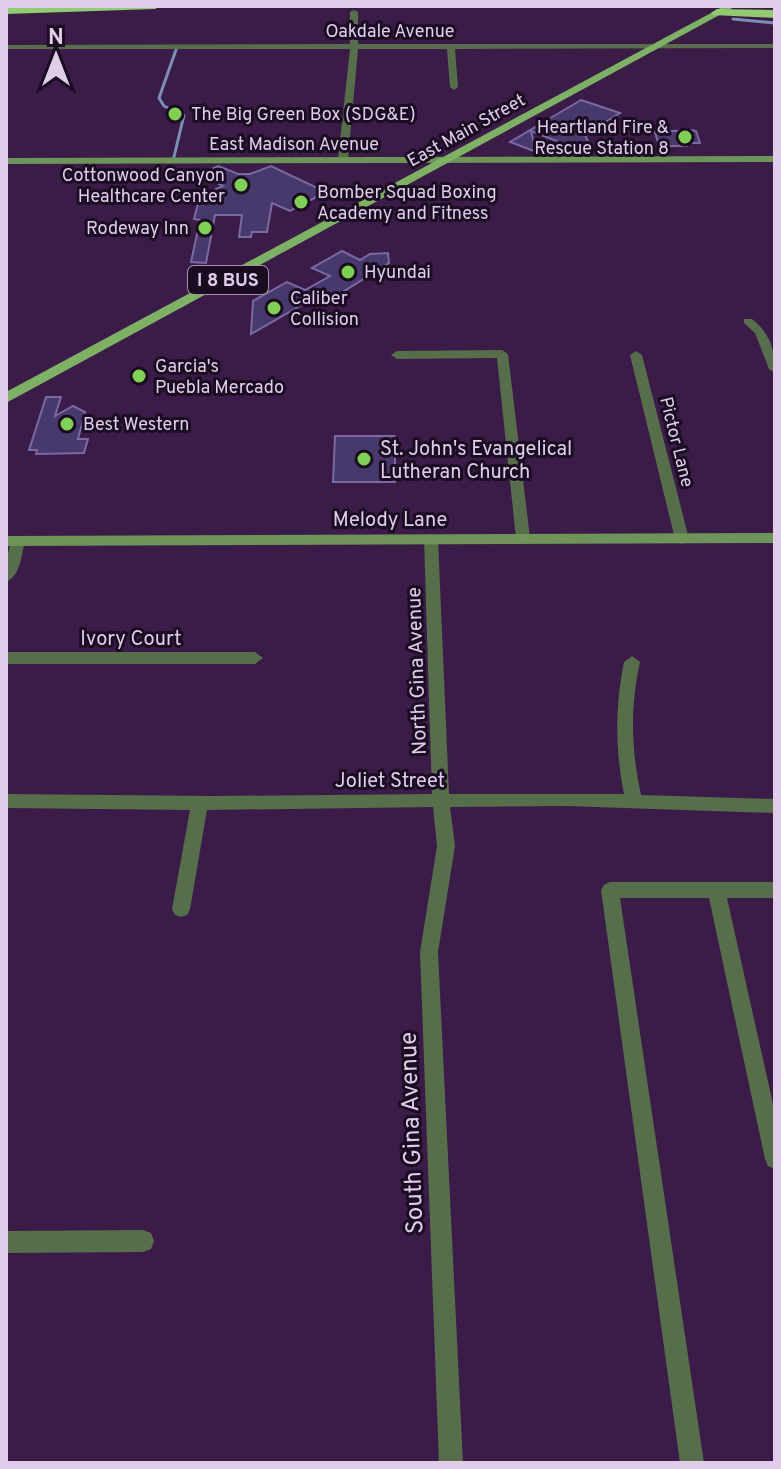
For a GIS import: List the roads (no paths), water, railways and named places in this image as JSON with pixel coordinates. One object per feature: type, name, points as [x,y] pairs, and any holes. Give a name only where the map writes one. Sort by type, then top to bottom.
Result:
[{"type":"highway","points":[[6,10],[155,6]]},
{"type":"highway","points":[[717,13],[775,14]]},
{"type":"main road","name":"East Main Street","points":[[6,398],[731,6]]},
{"type":"street","points":[[343,159],[354,47],[354,12]]},
{"type":"street","points":[[451,46],[454,87]]},
{"type":"street","name":"Oakdale Avenue","points":[[6,47],[775,46]]},
{"type":"street","name":"East Madison Avenue","points":[[6,161],[775,159]]},
{"type":"street","points":[[748,321],[760,331],[775,369]]},
{"type":"street","points":[[397,355],[502,354],[523,538]]},
{"type":"street","name":"Pictor Lane","points":[[636,355],[682,539]]},
{"type":"street","name":"Melody Lane","points":[[12,541],[775,538]]},
{"type":"street","name":"North Gina Avenue","points":[[431,539],[441,802]]},
{"type":"street","points":[[6,577],[11,571],[12,541]]},
{"type":"street","name":"Ivory Court","points":[[6,658],[255,658]]},
{"type":"street","points":[[632,662],[621,716],[622,748],[634,802]]},
{"type":"street","name":"Joliet Street","points":[[6,801],[634,802],[775,806]]},
{"type":"street","name":"South Gina Avenue","points":[[441,802],[446,846],[429,952],[451,1463]]},
{"type":"street","points":[[181,909],[200,803]]},
{"type":"street","points":[[692,1463],[610,890],[775,890]]},
{"type":"street","points":[[716,890],[772,1129],[775,1159]]},
{"type":"street","points":[[6,1242],[143,1241]]},
{"type":"waterway","points":[[733,19],[775,23]]},
{"type":"waterway","points":[[173,161],[184,115],[164,106],[159,98],[177,47]]},
{"type":"place","name":"The Big Green Box (SDG&E)","points":[[175,114]]},
{"type":"place","name":"Heartland Fire & Rescue Station 8","points":[[685,137]]},
{"type":"place","name":"Cottonwood Canyon Healthcare Center","points":[[241,185]]},
{"type":"place","name":"Bomber Squad Boxing Academy and Fitness","points":[[301,202]]},
{"type":"place","name":"Rodeway Inn","points":[[205,228]]},
{"type":"place","name":"Hyundai","points":[[348,272]]},
{"type":"place","name":"Caliber Collision","points":[[274,308]]},
{"type":"place","name":"Garcia's Puebla Mercado","points":[[139,376]]},
{"type":"place","name":"Best Western","points":[[67,424]]},
{"type":"place","name":"St. John's Evangelical Lutheran Church","points":[[364,459]]}]
